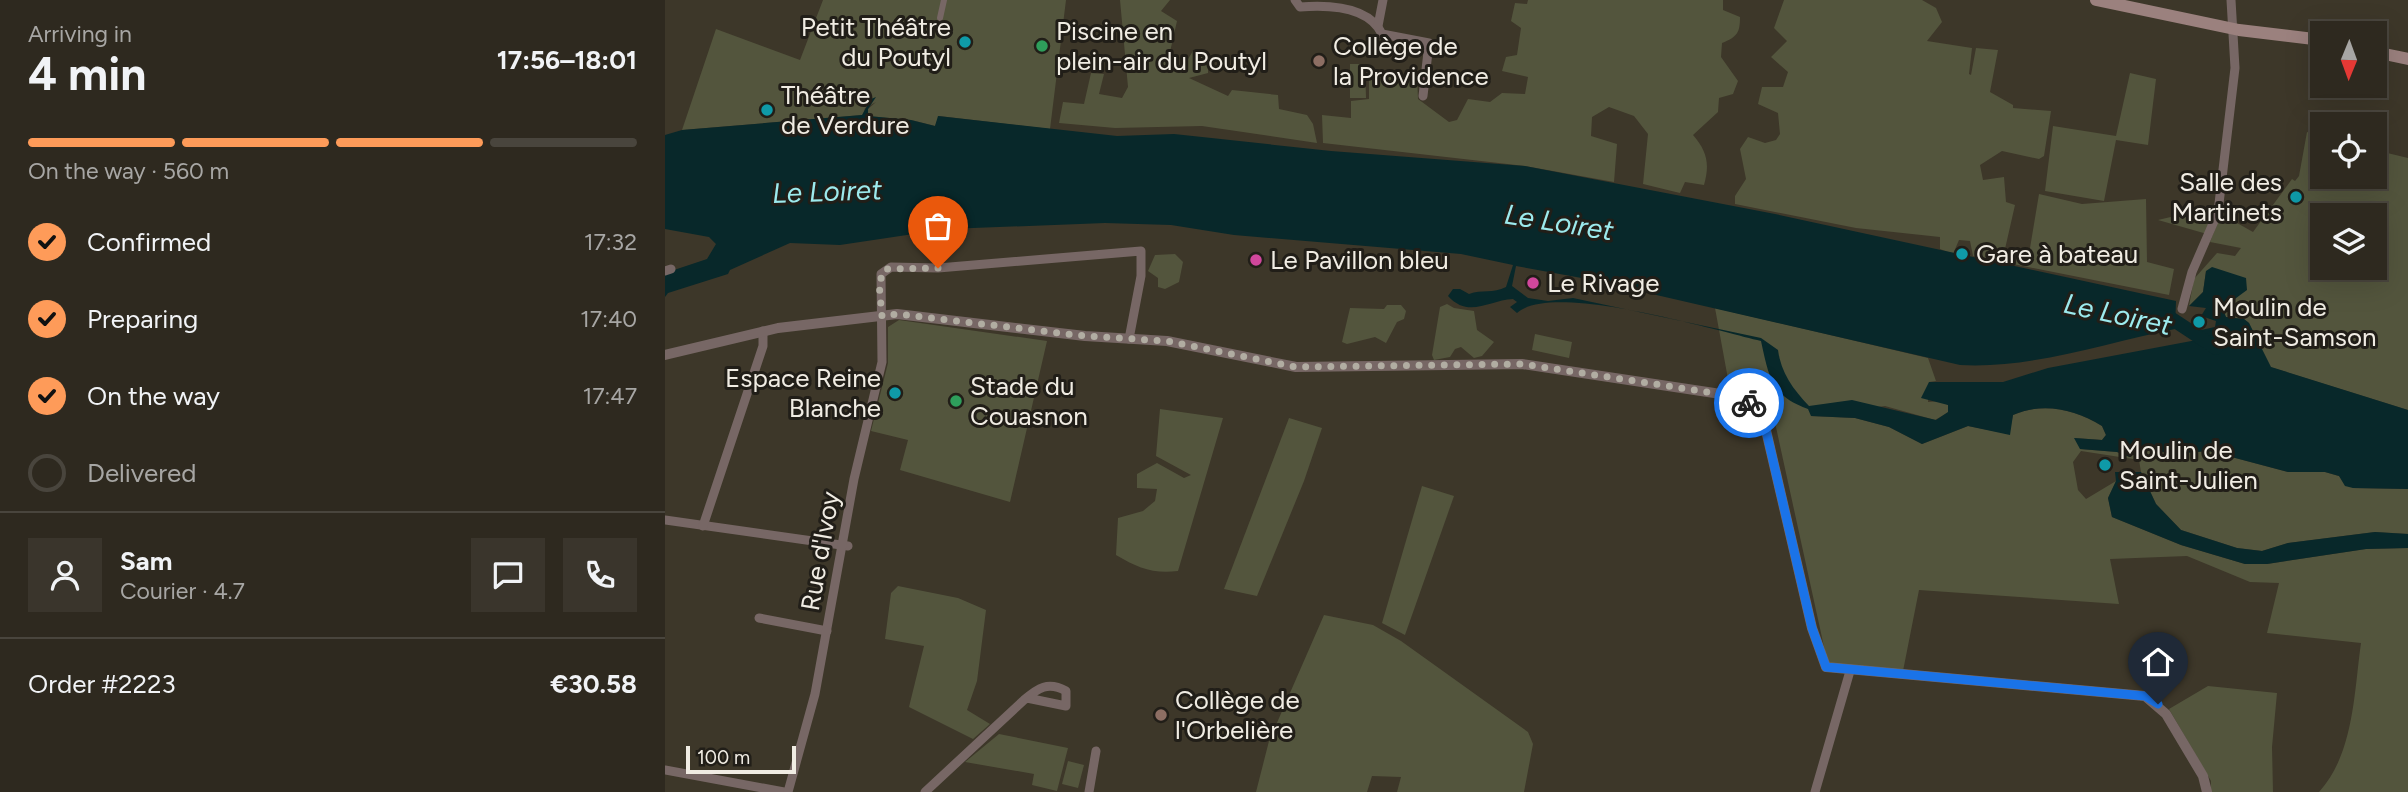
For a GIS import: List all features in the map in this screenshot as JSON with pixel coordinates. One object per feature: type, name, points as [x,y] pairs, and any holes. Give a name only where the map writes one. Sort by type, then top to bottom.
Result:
[{"type":"main road","points":[[2095,0],[2234,29],[2310,38]]},
{"type":"main road","points":[[2387,55],[2408,59]]},
{"type":"street","points":[[940,18],[944,0]]},
{"type":"street","points":[[1295,0],[1300,7],[1342,6],[1378,26],[1382,34],[1429,43],[1423,96]]},
{"type":"street","points":[[1378,26],[1383,0]]},
{"type":"street","points":[[2182,309],[2192,272],[2218,212],[2235,68],[2231,0]]},
{"type":"street","name":"Rue d'Ivoy","points":[[786,792],[815,694],[882,362],[882,316],[879,297],[881,274],[891,267],[938,268],[1142,251],[1141,276],[1129,338]]},
{"type":"street","points":[[665,355],[763,331],[897,314],[1167,341],[1296,367],[1522,364],[1734,396],[1753,404],[1765,426],[1823,662],[1830,669],[2145,696],[2166,714],[2203,776],[2207,792]]},
{"type":"street","points":[[703,526],[763,346],[763,331]]},
{"type":"street","points":[[665,520],[845,546]]},
{"type":"street","points":[[759,618],[827,631]]},
{"type":"street","points":[[1815,792],[1850,671]]},
{"type":"street","points":[[925,792],[1027,698]]},
{"type":"street","points":[[1089,792],[1096,751]]},
{"type":"street","points":[[665,769],[786,792]]},
{"type":"green space","points":[[823,0],[1066,0],[1050,129],[939,116],[935,126],[911,120],[867,116],[868,109],[876,102],[865,108],[863,115],[682,130],[716,29],[800,60]]},
{"type":"green space","points":[[1120,0],[1170,0],[1161,11],[1177,21],[1170,52],[1172,68],[1184,66],[1194,49],[1208,52],[1208,73],[1189,78],[1228,96],[1232,90],[1278,95],[1279,109],[1307,115],[1313,124],[1317,143],[1202,126],[1115,128],[1059,123],[1063,102],[1084,104],[1091,73],[1104,74],[1099,94],[1122,98],[1128,87]]},
{"type":"green space","points":[[1528,0],[1723,0],[1723,10],[1740,17],[1737,34],[1722,43],[1721,57],[1738,81],[1733,94],[1719,98],[1718,112],[1693,135],[1706,158],[1704,185],[1685,182],[1680,193],[1643,184],[1648,134],[1634,116],[1609,107],[1592,117],[1591,136],[1617,144],[1614,182],[1525,166],[1323,143],[1322,115],[1351,118],[1351,101],[1369,99],[1369,70],[1417,76],[1418,99],[1449,122],[1457,120],[1468,99],[1490,102],[1502,93],[1525,94],[1528,77],[1502,71],[1506,57],[1517,55],[1521,28],[1511,21],[1515,3],[1527,4]]},
{"type":"green space","points":[[1784,0],[1922,0],[1936,8],[1942,22],[1927,41],[1972,48],[1969,74],[1971,75],[1976,48],[1998,50],[1990,92],[2013,105],[2013,108],[2051,111],[2044,156],[2039,159],[2002,151],[1980,165],[1983,180],[2004,177],[2006,202],[2015,205],[2005,249],[2029,254],[2039,194],[2082,204],[2146,199],[2147,262],[2174,269],[2169,295],[1973,256],[1970,241],[1959,240],[1953,254],[1940,249],[1940,237],[1856,228],[1735,204],[1735,196],[1746,179],[1740,149],[1748,137],[1765,143],[1776,140],[1780,134],[1778,113],[1758,104],[1762,87],[1783,87],[1788,72],[1771,57],[1787,41],[1774,28]]},
{"type":"green space","points":[[1350,64],[1365,64],[1366,98],[1350,98]]},
{"type":"green space","points":[[2130,73],[2156,79],[2148,145],[2116,140],[2104,201],[2045,191],[2053,126],[2116,136]]},
{"type":"green space","points":[[2307,132],[2310,133],[2310,189],[2387,189],[2387,153],[2408,158],[2408,410],[2270,367],[2249,323],[2244,319],[2226,317],[2206,271],[2203,292],[2189,306],[2194,279],[2217,253],[2235,256],[2241,248],[2210,242],[2221,214],[2253,232],[2292,179],[2295,181],[2299,176]]},
{"type":"green space","points":[[2217,206],[2207,234],[2158,220]]},
{"type":"green space","points":[[1175,254],[1183,262],[1179,282],[1165,289],[1158,287],[1158,278],[1148,271],[1155,255]]},
{"type":"green space","points":[[1447,304],[1454,308],[1474,311],[1477,330],[1494,342],[1482,356],[1474,358],[1461,347],[1455,349],[1450,357],[1434,360],[1432,355],[1440,307]]},
{"type":"green space","points":[[1387,305],[1401,305],[1406,311],[1404,319],[1397,322],[1386,343],[1375,337],[1347,344],[1342,342],[1350,308],[1384,309]]},
{"type":"green space","points":[[1715,308],[1928,358],[1936,381],[1929,382],[1928,402],[1942,401],[1948,405],[1949,412],[1935,420],[1885,406],[1811,416],[1855,418],[1889,427],[1922,444],[1968,426],[2009,434],[2013,415],[2036,409],[2058,409],[2081,415],[2102,426],[2106,435],[2102,440],[2075,438],[2081,449],[2117,452],[2130,457],[2142,446],[2170,454],[2209,451],[2288,472],[2325,472],[2339,476],[2353,488],[2408,489],[2408,534],[2375,532],[2288,543],[2262,551],[2237,548],[2181,530],[2156,504],[2141,472],[2139,460],[2081,451],[2073,462],[2078,490],[2086,499],[2116,481],[2108,498],[2112,517],[2181,545],[2245,564],[2267,564],[2366,549],[2408,548],[2408,792],[2319,792],[2331,777],[2346,741],[2361,643],[2267,633],[2279,583],[2250,582],[2187,556],[2110,559],[2119,604],[1919,590],[1903,671],[1828,665],[1772,409],[1730,390]]},
{"type":"green space","name":"Stade du Couasnon","points":[[899,320],[1047,341],[1010,502],[900,470],[908,440],[871,431],[888,363],[888,327]]},
{"type":"green space","points":[[1535,334],[1572,342],[1569,358],[1532,350]]},
{"type":"green space","points":[[1160,409],[1223,418],[1178,571],[1161,572],[1146,569],[1116,555],[1118,518],[1143,511],[1155,501],[1157,489],[1137,488],[1137,474],[1157,463],[1184,478],[1191,475],[1156,456]]},
{"type":"green space","points":[[1289,418],[1322,428],[1304,481],[1257,596],[1224,589]]},
{"type":"green space","points":[[1422,486],[1454,496],[1405,635],[1382,623]]},
{"type":"green space","points":[[898,586],[958,598],[986,610],[977,681],[967,710],[990,724],[973,739],[909,707],[924,646],[885,639],[891,593]]},
{"type":"green space","points":[[1324,615],[1373,625],[1401,641],[1528,732],[1533,744],[1524,792],[1397,792],[1401,777],[1372,776],[1367,792],[1256,792],[1269,741]]},
{"type":"green space","points":[[2208,686],[2277,693],[2272,747],[2273,792],[2211,792],[2211,781],[2169,709]]},
{"type":"green space","points":[[999,734],[1068,748],[1057,791],[1032,785],[1034,774],[965,762]]},
{"type":"green space","points":[[1068,761],[1084,765],[1078,788],[1062,784]]},
{"type":"water","points":[[876,97],[868,109],[868,116],[911,120],[935,126],[938,116],[1117,136],[1174,134],[1331,151],[1525,166],[1775,214],[2176,301],[2175,329],[2041,359],[1960,365],[1587,279],[1516,266],[1512,286],[1528,298],[1548,301],[1573,298],[1632,310],[1563,302],[1536,305],[1517,313],[1510,307],[1517,302],[1513,299],[1479,306],[1464,306],[1448,296],[1453,289],[1469,294],[1506,287],[1513,265],[1461,254],[1234,235],[1171,225],[1105,223],[947,229],[840,245],[790,243],[730,270],[728,274],[668,293],[665,297],[665,273],[707,259],[716,244],[709,237],[665,229],[665,135],[682,130],[862,115],[871,99]]},
{"type":"water","points":[[2212,267],[2246,278],[2247,290],[2228,304],[2221,305],[2226,317],[2244,319],[2249,323],[2271,367],[2408,410],[2408,489],[2353,488],[2345,486],[2339,476],[2325,472],[2288,472],[2209,451],[2170,454],[2143,446],[2130,457],[2117,452],[2080,449],[2074,438],[2102,440],[2106,435],[2102,426],[2081,415],[2058,409],[2036,409],[2013,415],[2010,435],[1968,426],[1922,444],[1889,427],[1855,418],[1811,416],[1808,409],[1786,398],[1774,384],[1761,341],[1678,320],[1761,338],[1778,350],[1789,380],[1809,406],[1852,400],[1936,420],[1948,412],[1948,405],[1921,398],[1929,382],[2003,382],[2048,368],[2202,339],[2201,330],[2215,327],[2216,321],[2201,316],[2206,308],[2189,306],[2203,292],[2206,271]]},
{"type":"water","points":[[2115,472],[2141,472],[2156,504],[2181,530],[2237,548],[2262,551],[2288,543],[2375,532],[2408,534],[2408,548],[2366,549],[2267,564],[2245,564],[2181,545],[2112,517],[2108,498],[2116,481]]},
{"type":"waterway","name":"Le Loiret","points":[[2158,317],[2172,319],[2216,348]]},
{"type":"way so far","points":[[938,268],[885,269],[879,283],[882,316],[897,314],[1085,336],[1167,341],[1296,367],[1324,369],[1522,364],[1734,396],[1749,403]]},
{"type":"place","name":"Petit Théâtre du Poutyl","points":[[965,42]]},
{"type":"place","name":"Piscine en plein-air du Poutyl","points":[[1042,46]]},
{"type":"place","name":"Collège de la Providence","points":[[1319,61]]},
{"type":"place","name":"Théâtre de Verdure","points":[[767,110]]},
{"type":"place","name":"Salle des Martinets","points":[[2296,197]]},
{"type":"place","name":"Gare à bateau","points":[[1962,254]]},
{"type":"place","name":"Le Pavillon bleu","points":[[1256,260]]},
{"type":"place","name":"Le Rivage","points":[[1533,283]]},
{"type":"place","name":"Moulin de Saint-Samson","points":[[2199,322]]},
{"type":"place","name":"Espace Reine Blanche","points":[[895,393]]},
{"type":"place","name":"Stade du Couasnon","points":[[956,401]]},
{"type":"place","name":"Moulin de Saint-Julien","points":[[2105,465]]},
{"type":"place","name":"Collège de l'Orbelière","points":[[1161,715]]},
{"type":"route","points":[[1749,403],[1753,404],[1761,415],[1765,426],[1812,628],[1826,667],[2088,689],[2145,696],[2158,704]]}]
